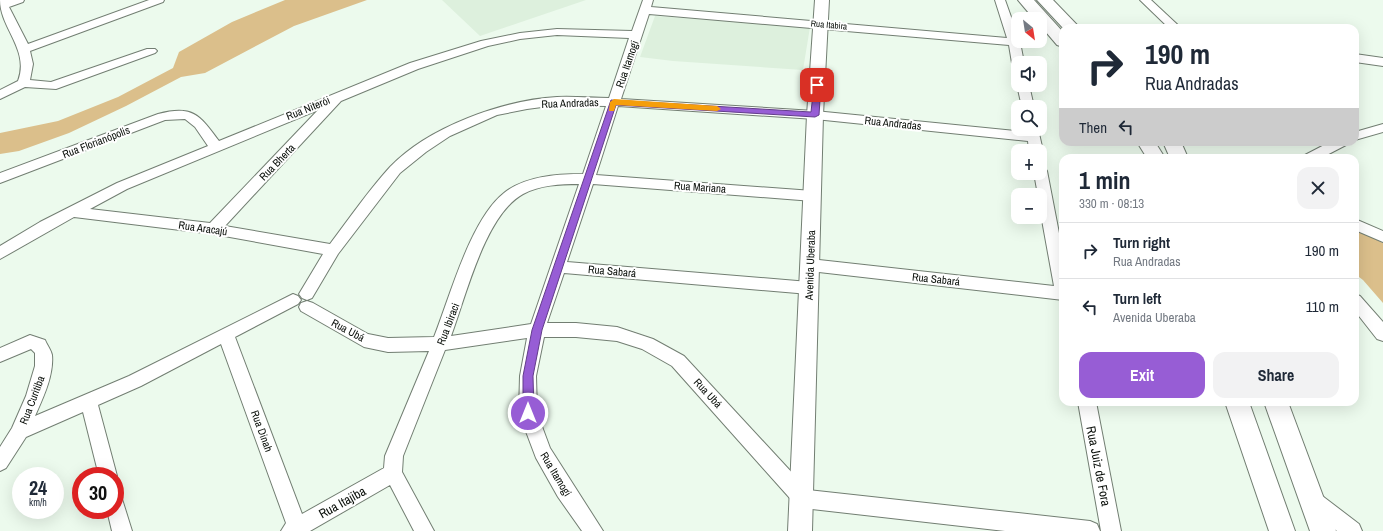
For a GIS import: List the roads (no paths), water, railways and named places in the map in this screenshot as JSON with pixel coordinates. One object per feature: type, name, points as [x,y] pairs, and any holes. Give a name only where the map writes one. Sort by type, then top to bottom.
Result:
[{"type":"main road","points":[[1026,0],[1059,37]]},
{"type":"main road","points":[[1045,0],[1068,24]]},
{"type":"main road","points":[[1238,406],[1282,531]]},
{"type":"main road","points":[[1276,406],[1323,531]]},
{"type":"street","points":[[19,0],[1,4],[25,49],[27,64],[24,82]]},
{"type":"street","points":[[25,49],[159,0]]},
{"type":"street","name":"Avenida Uberaba","points":[[800,531],[803,499],[815,115],[822,24],[822,0]]},
{"type":"street","points":[[1000,0],[1011,33]]},
{"type":"street","points":[[1146,0],[1171,24]]},
{"type":"street","name":"Rua Itabira","points":[[646,5],[822,24],[1011,42]]},
{"type":"street","name":"Rua Itamogi","points":[[592,531],[565,491],[542,452],[528,413],[528,376],[537,330],[646,5]]},
{"type":"street","points":[[0,28],[12,25]]},
{"type":"street","name":"Rua Niterói","points":[[0,253],[122,186],[215,146],[341,95],[450,54],[520,36],[557,32],[637,35]]},
{"type":"street","points":[[0,95],[24,82],[52,86],[151,52]]},
{"type":"street","points":[[1359,59],[1383,62]]},
{"type":"street","name":"Rua Bherta","points":[[213,229],[341,95]]},
{"type":"street","name":"Rua Andradas","points":[[302,300],[333,250],[395,170],[421,149],[445,133],[494,112],[527,105],[557,101],[614,102],[815,115],[1011,131]]},
{"type":"street","name":"Rua Florianópolis","points":[[0,178],[162,117],[180,113],[193,117],[215,146]]},
{"type":"street","points":[[1359,135],[1383,128]]},
{"type":"street","points":[[1318,154],[1333,146]]},
{"type":"street","name":"Rua Mariana","points":[[588,179],[812,196]]},
{"type":"street","name":"Rua Ibiraci","points":[[393,473],[394,456],[440,344],[479,240],[494,211],[508,196],[530,185],[553,180],[588,179]]},
{"type":"street","points":[[1042,180],[1059,272]]},
{"type":"street","name":"Rua Aracajú","points":[[73,212],[213,229],[333,250]]},
{"type":"street","points":[[1359,226],[1383,237]]},
{"type":"street","name":"Rua Sabará","points":[[810,265],[1059,293]]},
{"type":"street","name":"Rua Sabará","points":[[559,266],[809,288]]},
{"type":"street","points":[[20,431],[135,381],[226,335],[302,300]]},
{"type":"street","name":"Rua Ubá","points":[[302,300],[364,340],[388,344],[440,344],[537,330],[576,330],[617,334],[647,344],[678,361],[803,499]]},
{"type":"street","points":[[1359,305],[1383,334]]},
{"type":"street","name":"Rua Dinah","points":[[226,335],[294,529]]},
{"type":"street","name":"Rua Curitiba","points":[[0,355],[30,342],[39,343],[44,350],[45,359],[42,377],[20,431],[0,462]]},
{"type":"street","points":[[89,402],[106,467]]},
{"type":"street","name":"Rua Juiz de Fora","points":[[1088,406],[1111,531]]},
{"type":"street","points":[[393,473],[424,531]]},
{"type":"street","name":"Rua Itajiba","points":[[294,529],[393,473]]},
{"type":"street","points":[[803,499],[957,524],[1090,531]]},
{"type":"street","points":[[1311,499],[1352,531]]},
{"type":"street","points":[[119,519],[122,531]]}]
